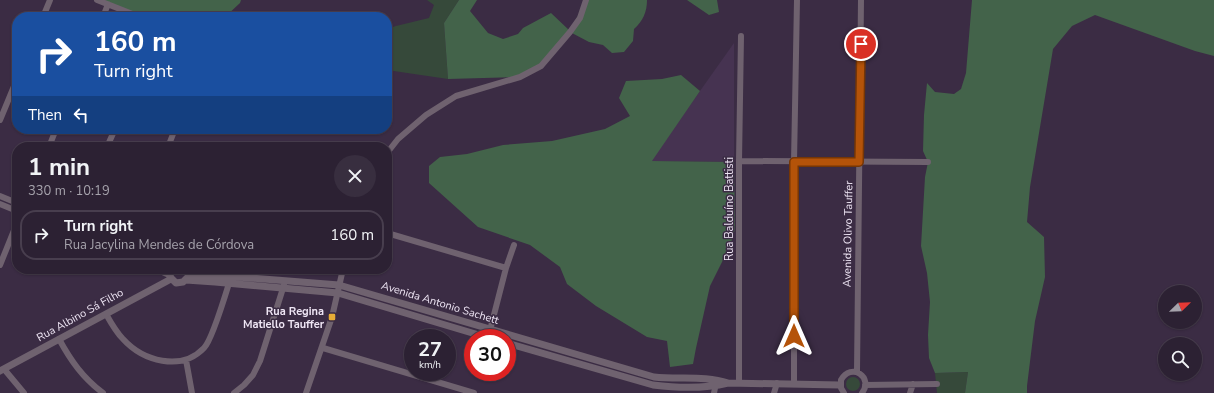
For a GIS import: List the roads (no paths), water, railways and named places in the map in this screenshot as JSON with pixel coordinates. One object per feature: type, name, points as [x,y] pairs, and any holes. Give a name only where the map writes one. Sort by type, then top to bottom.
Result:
[{"type":"street","points":[[45,12],[50,0]]},
{"type":"street","points":[[98,0],[128,12]]},
{"type":"street","points":[[392,147],[398,139],[426,115],[456,96],[520,77],[541,66],[580,18],[586,0]]},
{"type":"street","points":[[794,383],[794,162],[797,0]]},
{"type":"street","name":"Avenida Olivo Tauffer","points":[[857,372],[861,0]]},
{"type":"street","points":[[105,12],[108,4]]},
{"type":"street","name":"Rua Balduíno Battisti","points":[[739,383],[739,161],[741,36]]},
{"type":"street","points":[[0,120],[12,91]]},
{"type":"street","points":[[739,161],[928,162]]},
{"type":"street","points":[[0,196],[12,202]]},
{"type":"street","points":[[0,204],[12,209]]},
{"type":"street","points":[[392,234],[506,268]]},
{"type":"street","points":[[0,265],[12,236]]},
{"type":"street","points":[[491,329],[506,268],[514,245]]},
{"type":"street","name":"Avenida Antonio Sachett","points":[[170,274],[176,283],[186,280],[230,280],[284,285],[338,293],[464,331]]},
{"type":"street","name":"Rua Albino Sá Filho","points":[[2,370],[106,314],[170,274]]},
{"type":"street","points":[[186,280],[187,274]]},
{"type":"street","name":"Avenida Antonio Sachett","points":[[205,274],[230,280]]},
{"type":"street","points":[[306,393],[332,317],[342,274]]},
{"type":"street","points":[[106,314],[122,339],[141,354],[154,359],[167,361],[176,362],[186,360],[205,348],[210,338],[230,280]]},
{"type":"street","points":[[234,393],[244,386],[253,375],[260,361],[284,285]]},
{"type":"street","name":"Avenida Antonio Sachett","points":[[284,285],[340,285],[469,324],[478,329]]},
{"type":"street","points":[[468,329],[469,324]]},
{"type":"street","points":[[59,339],[68,356],[84,378],[103,393]]},
{"type":"street","name":"Avenida Antonio Sachett","points":[[516,339],[530,341],[609,368]]},
{"type":"street","points":[[528,349],[530,341]]},
{"type":"street","name":"Avenida Antonio Sachett","points":[[516,346],[609,368],[654,377],[715,386],[728,383],[794,383],[842,391]]},
{"type":"street","points":[[322,348],[474,393]]},
{"type":"street","points":[[186,360],[192,393]]},
{"type":"street","points":[[2,370],[24,393]]},
{"type":"street","points":[[842,391],[843,376],[847,373],[857,372],[863,377],[865,384],[862,393]]},
{"type":"street","points":[[774,393],[777,383]]},
{"type":"street","points":[[865,384],[937,384]]},
{"type":"street","points":[[910,393],[912,384]]},
{"type":"place","name":"Rua Regina Matiello Tauffer","points":[[332,317]]}]
